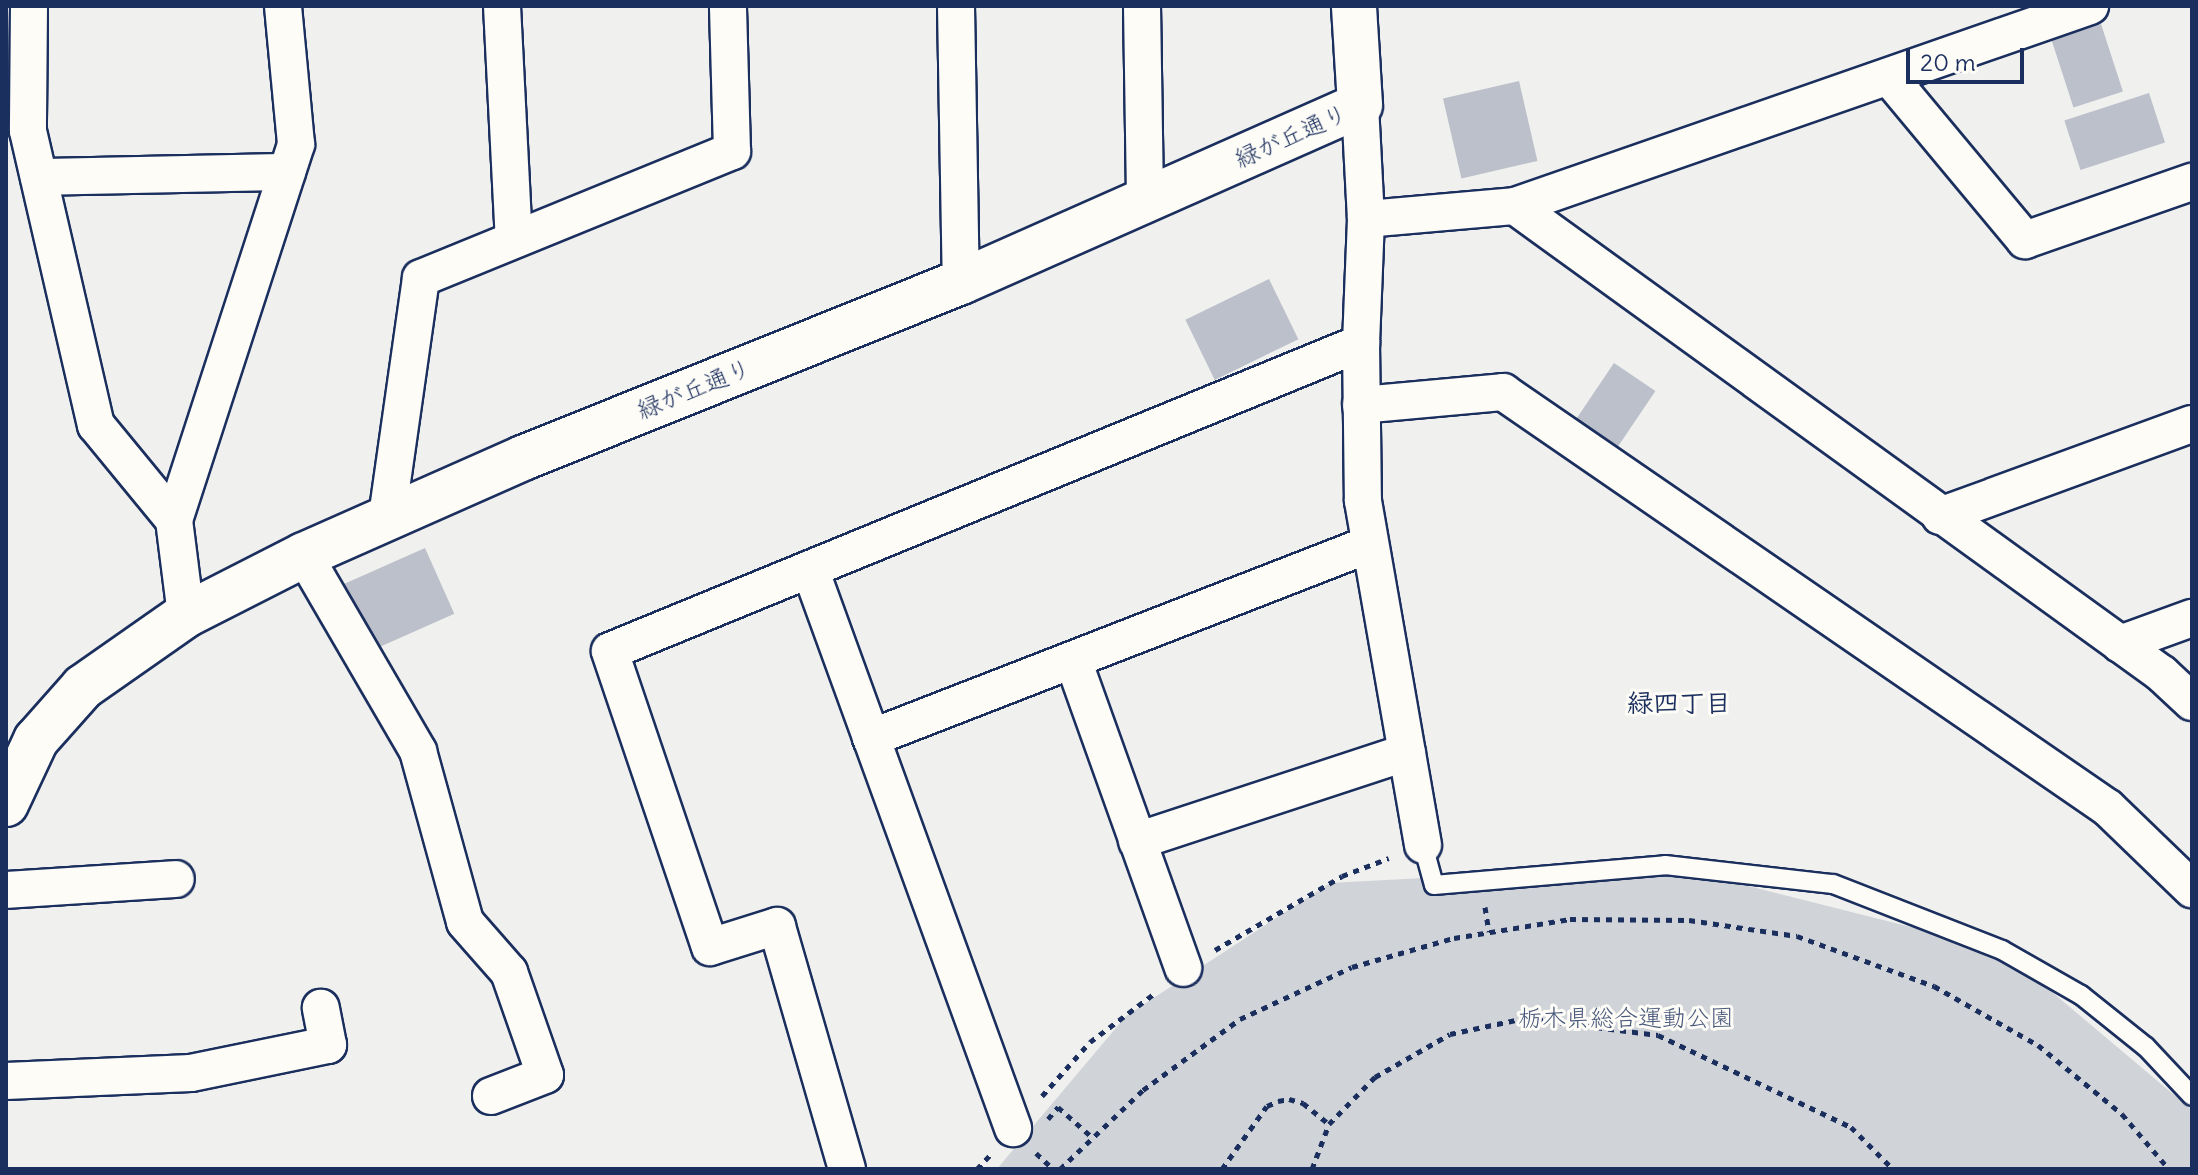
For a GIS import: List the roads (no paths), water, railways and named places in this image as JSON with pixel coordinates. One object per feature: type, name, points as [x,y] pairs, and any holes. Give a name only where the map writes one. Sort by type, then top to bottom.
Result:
[{"type":"street","points":[[37,6],[29,6],[28,131],[96,425],[174,520]]},
{"type":"street","points":[[186,615],[174,520],[296,144],[283,6]]},
{"type":"street","points":[[502,6],[514,239]]},
{"type":"street","points":[[387,517],[421,278],[732,151],[728,6]]},
{"type":"street","points":[[956,6],[961,282]]},
{"type":"street","points":[[1142,6],[1145,201]]},
{"type":"street","name":"緑が丘通り","points":[[6,804],[36,740],[83,687],[186,615],[387,517],[523,458],[961,282],[1360,105],[1354,6]]},
{"type":"street","points":[[1366,219],[1515,206],[1890,78],[2045,14],[2090,6]]},
{"type":"street","points":[[1890,78],[2025,240],[2192,182]]},
{"type":"street","points":[[1360,105],[1366,219],[1361,343],[1363,501],[1423,845]]},
{"type":"street","points":[[39,177],[287,172]]},
{"type":"street","points":[[1515,206],[2162,674],[2192,702]]},
{"type":"street","points":[[847,1169],[777,926],[710,947],[610,651],[1361,343]]},
{"type":"street","points":[[1361,405],[1503,392],[2108,808],[2192,889]]},
{"type":"street","points":[[1940,516],[2192,424]]},
{"type":"street","points":[[871,738],[1370,544]]},
{"type":"street","points":[[304,555],[418,751],[465,922],[509,972],[540,1060],[545,1075],[491,1096]]},
{"type":"street","points":[[810,569],[1013,1128]]},
{"type":"street","points":[[2120,644],[2192,618]]},
{"type":"street","points":[[1073,660],[1183,968]]},
{"type":"street","points":[[1137,841],[1407,752]]},
{"type":"street","points":[[6,890],[176,879]]},
{"type":"street","points":[[6,1081],[191,1073],[328,1045],[321,1008]]},
{"type":"lane","points":[[1423,845],[1434,885],[1665,865],[1833,884],[2002,950],[2081,995],[2146,1047],[2192,1096]]},
{"type":"district","name":"緑四丁目","points":[[1679,703]]},
{"type":"park label","name":"栃木県総合運動公園","points":[[1626,1018]]}]
